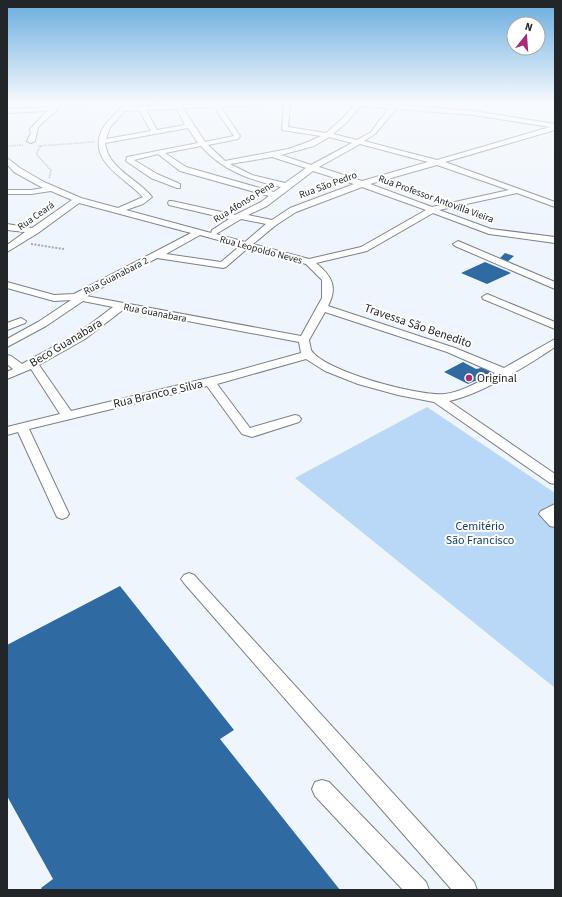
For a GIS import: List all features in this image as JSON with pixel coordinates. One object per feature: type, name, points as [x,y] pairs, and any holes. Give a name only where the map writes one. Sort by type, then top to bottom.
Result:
[{"type":"street","points":[[101,145],[105,158],[110,164],[148,197],[120,210]]},
{"type":"street","points":[[177,186],[154,176],[130,161],[131,159],[158,152],[198,145]]},
{"type":"street","points":[[204,145],[224,163],[239,172],[287,186]]},
{"type":"street","points":[[224,163],[308,145]]},
{"type":"street","name":"Rua Afonso Pena","points":[[215,232],[238,217],[264,204],[312,168],[354,145]]},
{"type":"street","points":[[370,145],[436,162],[555,205]]},
{"type":"street","name":"Rua São Pedro","points":[[156,255],[216,265],[224,264],[274,223],[293,210],[362,184],[494,145]]},
{"type":"street","points":[[158,152],[183,169],[224,182],[276,195]]},
{"type":"street","name":"Rua Professor Antovilla Vieira","points":[[269,154],[362,184],[490,231],[555,240]]},
{"type":"street","name":"Rua Leopoldo Neves","points":[[7,160],[14,182],[41,184],[78,200],[120,210],[198,233],[309,262],[321,272],[327,280],[328,288],[327,298],[320,307],[304,340]]},
{"type":"street","points":[[154,176],[183,169]]},
{"type":"street","points":[[7,171],[14,182],[31,192],[50,189]]},
{"type":"street","points":[[309,262],[364,249],[403,226],[448,204],[517,191]]},
{"type":"street","name":"Rua Ceará","points":[[7,249],[78,200]]},
{"type":"street","points":[[172,203],[274,223]]},
{"type":"street","points":[[7,227],[35,230]]},
{"type":"street","name":"Rua Guanabara 2","points":[[7,344],[42,324],[79,296],[198,233]]},
{"type":"street","points":[[458,244],[555,286]]},
{"type":"street","name":"Rua Guanabara","points":[[7,285],[54,298],[79,296],[121,306],[304,340]]},
{"type":"street","points":[[79,296],[112,297],[168,307]]},
{"type":"street","points":[[487,297],[555,326]]},
{"type":"street","name":"Beco Guanabara","points":[[7,376],[33,364],[85,335],[121,306]]},
{"type":"street","name":"Travessa São Benedito","points":[[320,307],[451,350],[483,362],[504,373]]},
{"type":"street","points":[[7,327],[21,321]]},
{"type":"street","points":[[304,340],[304,348],[308,355],[336,372],[370,384],[422,397],[438,399],[452,397],[466,392],[504,373],[541,352],[555,342]]},
{"type":"street","points":[[541,352],[555,356]]},
{"type":"street","name":"Rua Branco e Silva","points":[[7,431],[67,415],[262,369],[308,355]]},
{"type":"street","points":[[7,358],[21,369]]},
{"type":"street","points":[[33,364],[67,415]]},
{"type":"street","points":[[210,381],[246,431],[252,433],[294,419]]},
{"type":"street","points":[[438,399],[555,480]]},
{"type":"street","points":[[22,427],[62,514]]},
{"type":"street","points":[[555,509],[546,514],[555,522]]},
{"type":"street","points":[[188,579],[466,890]]},
{"type":"street","points":[[322,789],[418,890]]},
{"type":"path","points":[[7,146],[20,145]]},
{"type":"path","points":[[35,145],[62,145]]},
{"type":"path","points":[[41,146],[36,152],[37,155],[51,170],[49,178],[41,184]]},
{"type":"path","points":[[19,242],[64,249]]},
{"type":"green space","name":"Cemitério São Francisco","points":[[427,407],[555,493],[555,688],[295,478]]},
{"type":"building","points":[[505,253],[514,256],[506,263],[498,260]]},
{"type":"building","points":[[485,262],[511,273],[487,284],[461,273]]},
{"type":"building","name":"Original","points":[[463,362],[476,369],[486,367],[493,373],[468,384],[444,372]]},
{"type":"building","points":[[120,586],[234,730],[220,739],[340,890],[42,890],[41,888],[53,879],[7,796],[7,645]]},
{"type":"place","name":"Original","points":[[469,378]]}]
